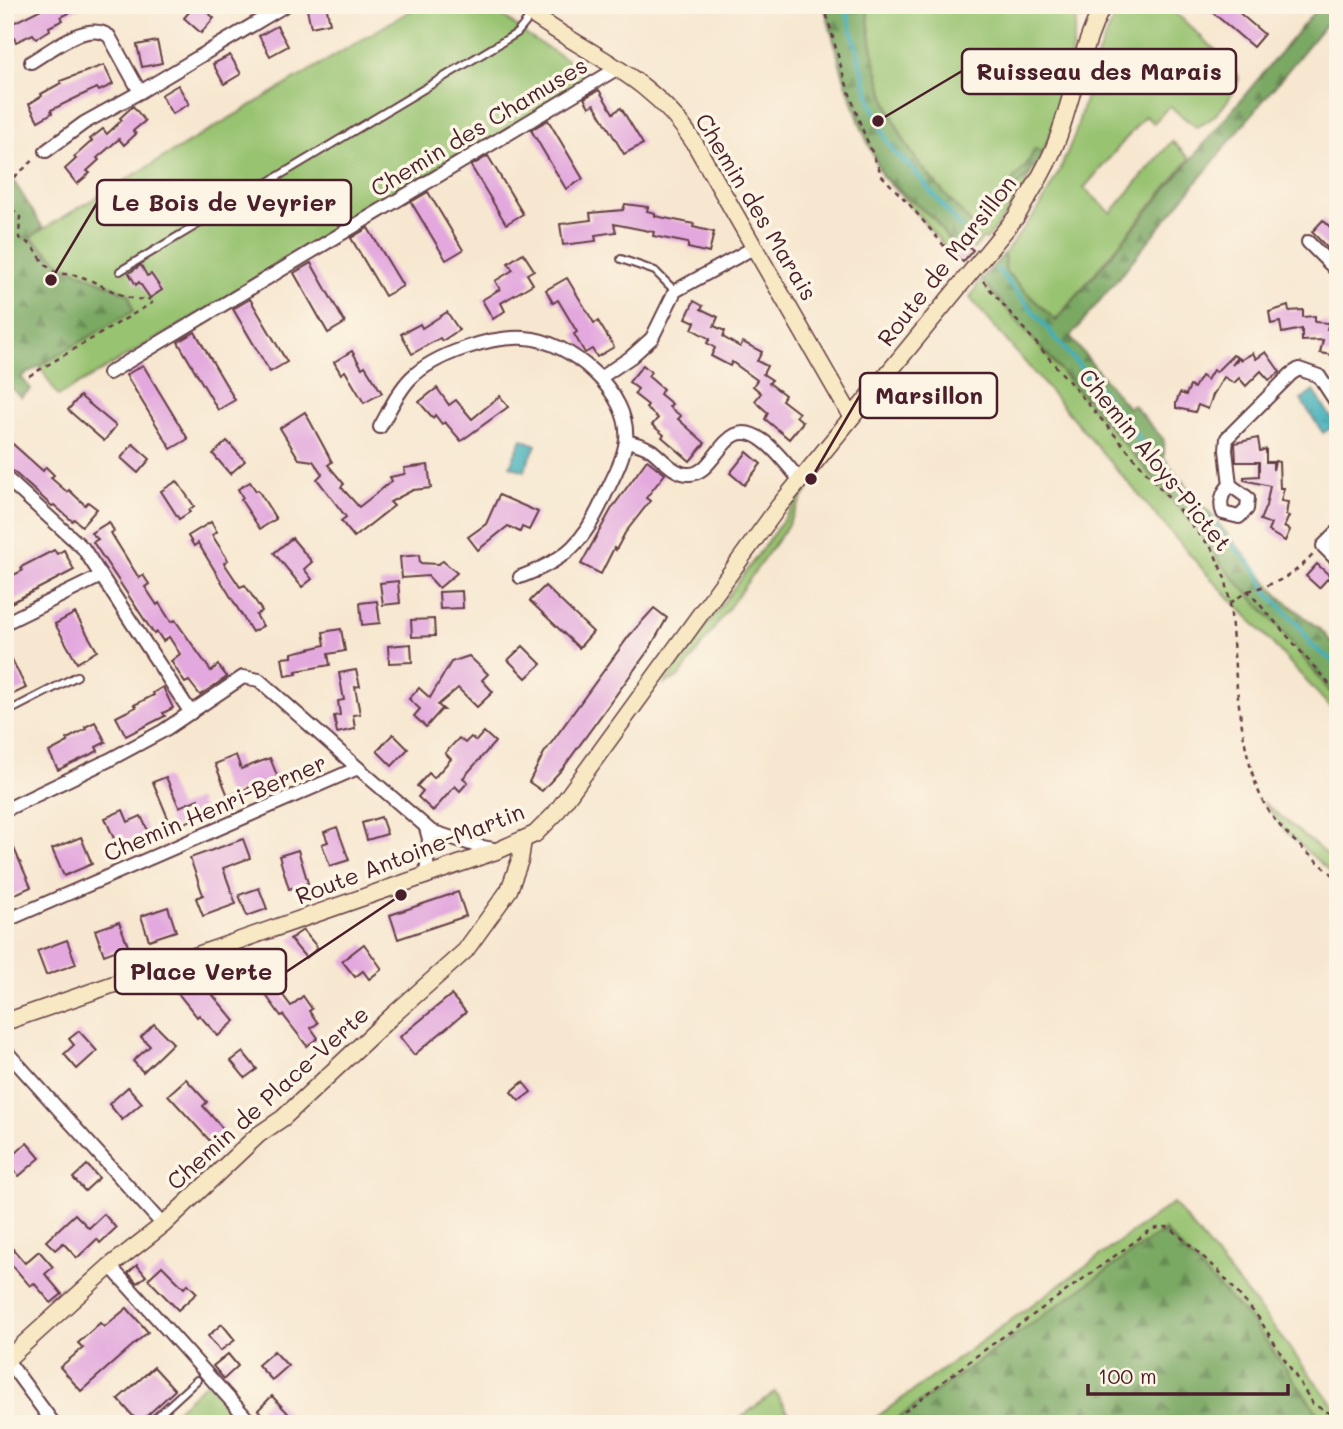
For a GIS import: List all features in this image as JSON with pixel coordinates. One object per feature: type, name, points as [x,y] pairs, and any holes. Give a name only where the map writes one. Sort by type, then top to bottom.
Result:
[{"type":"street","points":[[46,150],[83,123],[286,5]]},
{"type":"street","name":"Route de Marsillon","points":[[851,416],[1016,217],[1047,163],[1065,118],[1086,45],[1103,5]]},
{"type":"street","name":"Chemin des Marais","points":[[526,10],[647,87],[677,118],[755,247],[851,416]]},
{"type":"street","points":[[31,62],[82,32],[103,31],[109,36],[140,92]]},
{"type":"street","name":"Chemin des Chamuses","points":[[109,373],[618,68]]},
{"type":"street","points":[[1308,242],[1338,272]]},
{"type":"street","points":[[600,378],[631,357],[652,338],[675,292],[755,247]]},
{"type":"street","points":[[380,428],[404,387],[417,373],[452,353],[482,344],[512,338],[536,340],[568,354],[600,378],[613,394],[623,415],[626,441],[612,479],[595,517],[580,539],[560,559],[520,577]]},
{"type":"street","points":[[1230,485],[1227,438],[1290,374],[1298,369],[1319,376],[1338,405]]},
{"type":"street","name":"Route Antoine-Martin","points":[[5,1022],[426,877],[523,840],[543,827],[764,526],[851,416]]},
{"type":"street","points":[[626,441],[645,447],[681,473],[692,474],[704,467],[730,438],[739,434],[751,435],[765,442],[800,480]]},
{"type":"street","points":[[5,477],[75,539],[91,558],[191,713]]},
{"type":"street","points":[[1338,531],[1323,546],[1338,561]]},
{"type":"street","points":[[5,623],[101,576]]},
{"type":"street","points":[[5,810],[163,732],[236,680],[252,677],[259,680],[358,768]]},
{"type":"street","name":"Chemin Henri-Berner","points":[[5,921],[358,768],[426,828],[477,846],[499,850]]},
{"type":"street","points":[[426,828],[429,839],[426,877]]},
{"type":"street","name":"Chemin de Place-Verte","points":[[6,1361],[110,1266],[163,1226],[258,1135],[283,1118],[465,951],[509,890],[520,860],[523,840]]},
{"type":"street","points":[[5,1050],[163,1226]]},
{"type":"street","points":[[110,1266],[252,1424]]},
{"type":"street","points":[[6,1361],[54,1424]]},
{"type":"lane","points":[[120,271],[517,33],[526,10]]},
{"type":"lane","points":[[621,258],[655,271],[675,292]]},
{"type":"lane","points":[[5,713],[76,676]]},
{"type":"lane","points":[[149,1424],[198,1380]]},
{"type":"path","name":"Chemin Aloys-Pictet","points":[[824,5],[843,74],[861,126],[883,176],[951,254],[981,279],[998,298],[1213,550],[1226,581],[1230,603],[1246,749],[1256,788],[1271,815],[1286,832],[1338,879]]},
{"type":"path","points":[[5,181],[12,179],[46,150]]},
{"type":"path","points":[[5,202],[20,217],[19,238],[32,244],[51,269],[59,273],[80,275],[136,301],[150,299],[152,303],[29,376]]},
{"type":"path","points":[[1230,603],[1248,591],[1282,582],[1323,546]]},
{"type":"path","points":[[1248,591],[1338,694]]},
{"type":"path","points":[[888,1424],[979,1354],[1152,1229],[1161,1227],[1174,1231],[1188,1241],[1217,1270],[1258,1317],[1313,1404],[1338,1415]]},
{"type":"green space","points":[[420,5],[490,5],[526,35],[597,81],[58,396],[39,365],[133,310],[129,294],[65,266],[30,237]]},
{"type":"green space","points":[[824,5],[867,5],[880,82],[902,137],[934,182],[974,227],[955,250],[935,220],[882,176],[843,74]]},
{"type":"green space","points":[[867,5],[1078,6],[1066,81],[1043,153],[1035,149],[1026,166],[982,215],[986,217],[1032,171],[1021,193],[987,240],[982,239],[974,249],[964,240],[974,227],[919,163],[894,119],[875,63]]},
{"type":"green space","points":[[1120,5],[1167,5],[1226,60],[1239,78],[1222,107],[1210,119],[1196,127],[1169,106],[1154,123],[1145,116],[1084,188],[1111,213],[1172,141],[1190,159],[1055,321],[1006,272],[1004,254],[1040,207],[1060,170],[1075,134],[1098,54]]},
{"type":"green space","points":[[1320,5],[1338,5],[1338,9],[1070,337],[1128,408],[1133,405],[1164,440],[1164,459],[1279,596],[1324,633],[1338,651],[1338,702],[1281,629],[1220,563],[1185,514],[981,279],[1004,254],[1006,272],[1056,321]]},
{"type":"green space","points":[[1035,149],[1043,153],[1032,171],[985,218],[982,214],[1026,166]]},
{"type":"green space","points":[[5,167],[43,228],[30,238],[65,266],[129,294],[133,311],[21,377],[31,389],[21,397],[5,383]]},
{"type":"green space","points":[[882,176],[935,220],[955,250],[951,254],[909,204]]},
{"type":"green space","points":[[981,279],[1185,514],[1220,563],[1281,629],[1338,702],[1338,716],[1204,571],[970,298]]},
{"type":"green space","points":[[805,490],[807,491],[784,531],[679,677],[664,684]]},
{"type":"green space","points":[[1263,802],[1338,864],[1338,879],[1286,832]]},
{"type":"green space","points":[[1173,1203],[1338,1411],[1338,1424],[1326,1424],[1251,1322],[1164,1230],[890,1424],[867,1424]]},
{"type":"green space","points":[[1164,1230],[1252,1322],[1326,1424],[890,1424]]},
{"type":"green space","points":[[207,1382],[244,1424],[161,1424]]},
{"type":"green space","points":[[775,1392],[796,1424],[732,1424]]},
{"type":"water","points":[[1314,391],[1336,425],[1323,433],[1301,400]]},
{"type":"water","points":[[522,439],[536,445],[524,471],[510,466]]},
{"type":"building","points":[[49,5],[85,5],[61,17],[63,20],[36,38],[33,34],[16,42],[14,38],[5,42],[5,27]]},
{"type":"building","points":[[195,5],[200,5],[214,18],[201,33],[184,18]]},
{"type":"building","points":[[306,5],[326,5],[330,23],[311,27]]},
{"type":"building","points":[[1204,5],[1230,5],[1264,34],[1253,47]]},
{"type":"building","points":[[277,26],[288,46],[270,56],[259,36]]},
{"type":"building","points":[[157,41],[162,63],[142,67],[137,45]]},
{"type":"building","points":[[230,55],[241,74],[224,84],[213,64]]},
{"type":"building","points":[[104,65],[113,84],[99,91],[97,88],[51,110],[52,113],[38,121],[29,104],[61,83],[60,81]]},
{"type":"building","points":[[178,85],[189,104],[172,114],[161,95]]},
{"type":"building","points":[[599,90],[613,113],[621,108],[643,144],[624,154],[594,104],[589,107],[584,98]]},
{"type":"building","points":[[133,106],[145,121],[133,131],[136,134],[124,145],[119,139],[97,158],[99,160],[87,171],[90,173],[77,184],[65,169],[92,141],[90,139],[103,129],[107,134]]},
{"type":"building","points":[[548,120],[583,179],[566,189],[531,130]]},
{"type":"building","points":[[488,156],[523,214],[506,224],[471,166]]},
{"type":"building","points":[[428,192],[463,250],[446,260],[411,202]]},
{"type":"building","points":[[625,204],[648,207],[647,211],[655,213],[655,216],[694,224],[693,227],[714,232],[709,253],[688,248],[688,243],[653,236],[654,232],[614,224],[616,232],[595,235],[596,241],[563,245],[560,224],[591,220],[590,213],[623,210]]},
{"type":"building","points":[[1323,220],[1331,228],[1338,221],[1338,259],[1312,232]]},
{"type":"building","points":[[368,228],[403,286],[385,296],[351,238]]},
{"type":"building","points":[[964,243],[973,250],[963,262],[954,254]]},
{"type":"building","points":[[523,253],[534,270],[527,274],[533,284],[501,303],[505,311],[493,319],[482,300],[500,289],[495,281],[513,270],[508,263]]},
{"type":"building","points":[[311,263],[345,323],[328,333],[294,273]]},
{"type":"building","points":[[141,265],[147,276],[151,274],[162,290],[150,298],[139,282],[136,285],[129,273]]},
{"type":"building","points":[[567,278],[594,323],[598,321],[614,347],[597,357],[592,349],[585,353],[574,334],[577,332],[558,300],[553,303],[546,290]]},
{"type":"building","points":[[250,299],[287,362],[270,372],[233,309]]},
{"type":"building","points":[[694,301],[703,306],[701,309],[718,317],[714,326],[725,331],[723,337],[740,347],[743,342],[762,352],[757,361],[767,366],[763,374],[772,380],[769,383],[785,395],[782,400],[799,413],[796,416],[803,422],[789,439],[765,419],[768,413],[755,401],[761,393],[753,386],[757,380],[732,362],[730,366],[711,356],[715,348],[707,343],[710,339],[692,329],[695,322],[686,318]]},
{"type":"building","points":[[1288,306],[1289,311],[1303,310],[1303,317],[1315,316],[1315,322],[1329,323],[1327,329],[1338,331],[1338,356],[1320,353],[1323,340],[1302,341],[1302,329],[1282,333],[1280,322],[1271,324],[1269,312]]},
{"type":"building","points":[[447,312],[459,330],[412,354],[401,334],[420,324],[422,328]]},
{"type":"building","points":[[195,332],[235,400],[218,410],[178,342]]},
{"type":"building","points":[[352,351],[382,393],[364,403],[345,371],[341,374],[334,362]]},
{"type":"building","points":[[1266,352],[1280,372],[1269,380],[1261,371],[1246,386],[1239,378],[1234,383],[1224,377],[1208,409],[1198,405],[1195,412],[1176,408],[1180,393],[1186,395],[1190,386],[1194,388],[1201,376],[1207,380],[1213,370],[1216,372],[1233,355],[1237,357],[1232,365],[1239,358],[1241,360],[1253,353],[1256,359]]},
{"type":"building","points":[[143,365],[188,439],[171,449],[126,375]]},
{"type":"building","points":[[643,365],[651,372],[648,376],[663,389],[660,394],[672,404],[669,407],[681,416],[678,419],[705,443],[690,461],[662,437],[664,435],[652,425],[658,418],[646,408],[648,405],[634,394],[638,389],[629,382]]},
{"type":"building","points":[[437,388],[449,405],[456,400],[472,419],[500,396],[508,407],[461,441],[445,422],[442,424],[435,415],[433,418],[419,402]]},
{"type":"building","points":[[80,396],[116,426],[104,441],[68,410]]},
{"type":"building","points":[[305,412],[332,462],[328,465],[344,484],[341,487],[359,507],[392,481],[390,477],[405,474],[404,468],[428,465],[431,488],[413,490],[390,502],[394,506],[354,537],[341,521],[346,517],[317,479],[322,474],[313,461],[299,459],[280,428]]},
{"type":"building","points":[[5,437],[43,471],[46,467],[54,475],[51,478],[67,492],[69,490],[85,505],[88,502],[97,509],[82,526],[52,506],[5,464]]},
{"type":"building","points":[[1258,438],[1260,451],[1266,449],[1266,462],[1273,462],[1273,470],[1275,461],[1279,462],[1280,488],[1284,488],[1281,501],[1288,502],[1286,515],[1289,516],[1284,527],[1290,530],[1285,541],[1268,531],[1271,524],[1260,520],[1270,486],[1244,480],[1244,477],[1259,476],[1259,462],[1236,462],[1235,443]]},
{"type":"building","points":[[227,441],[245,461],[230,474],[213,454]]},
{"type":"building","points":[[133,444],[150,459],[138,473],[121,458]]},
{"type":"building","points":[[747,452],[761,464],[744,485],[730,473]]},
{"type":"building","points":[[647,460],[665,474],[646,498],[650,501],[625,533],[616,550],[614,548],[601,574],[581,564],[612,508]]},
{"type":"building","points":[[177,481],[194,506],[179,519],[161,491]]},
{"type":"building","points":[[250,482],[276,519],[260,529],[241,500],[243,498],[238,489]]},
{"type":"building","points":[[499,495],[538,512],[529,530],[522,527],[520,532],[508,526],[478,550],[468,537],[486,524]]},
{"type":"building","points":[[109,522],[114,531],[111,533],[139,578],[143,575],[149,584],[145,587],[157,605],[159,603],[171,622],[175,620],[211,671],[218,665],[227,677],[200,695],[189,681],[185,683],[171,661],[180,654],[169,637],[163,641],[157,632],[154,634],[93,542],[98,539],[91,533]]},
{"type":"building","points":[[211,522],[217,532],[212,535],[228,560],[224,563],[240,587],[245,585],[262,611],[256,615],[263,626],[252,632],[198,543],[194,546],[188,536]]},
{"type":"building","points":[[292,538],[312,562],[304,569],[312,579],[302,587],[274,553]]},
{"type":"building","points":[[54,550],[57,554],[64,550],[74,570],[5,606],[5,579],[22,571],[21,567]]},
{"type":"building","points":[[419,555],[420,563],[438,564],[443,561],[457,573],[439,588],[428,576],[402,578],[400,557]]},
{"type":"building","points":[[1317,564],[1330,576],[1319,588],[1306,576]]},
{"type":"building","points":[[398,581],[400,603],[383,605],[380,583]]},
{"type":"building","points":[[545,586],[593,632],[579,648],[530,601]]},
{"type":"building","points":[[462,591],[463,608],[440,609],[439,592]]},
{"type":"building","points":[[377,601],[380,623],[362,625],[360,603]]},
{"type":"building","points":[[654,608],[667,618],[650,648],[563,768],[542,791],[529,782],[544,753],[629,636]]},
{"type":"building","points":[[75,613],[97,651],[77,663],[55,624]]},
{"type":"building","points":[[434,619],[435,636],[412,637],[411,620]]},
{"type":"building","points":[[341,629],[345,651],[328,654],[330,665],[296,671],[297,674],[285,676],[282,658],[325,645],[323,632]]},
{"type":"building","points":[[411,644],[412,662],[389,663],[388,646]]},
{"type":"building","points":[[5,645],[26,688],[5,698]]},
{"type":"building","points":[[523,646],[541,664],[526,678],[508,660]]},
{"type":"building","points":[[469,656],[488,674],[482,680],[493,692],[477,707],[458,688],[438,705],[444,710],[426,727],[414,716],[420,709],[409,699],[419,688],[430,698],[451,662]]},
{"type":"building","points":[[356,670],[360,686],[355,687],[360,714],[353,715],[355,729],[337,733],[334,716],[340,715],[338,701],[344,700],[339,673]]},
{"type":"building","points":[[163,687],[173,708],[163,713],[165,716],[126,736],[116,717],[136,707],[134,705]]},
{"type":"building","points":[[95,722],[106,742],[96,747],[98,751],[58,770],[49,752]]},
{"type":"building","points":[[484,732],[495,742],[463,778],[468,782],[460,791],[455,786],[433,811],[418,797],[423,791],[417,786],[429,773],[434,778],[451,759],[445,753],[459,738],[465,743],[471,737],[476,741]]},
{"type":"building","points":[[393,734],[408,749],[392,766],[377,751]]},
{"type":"building","points":[[236,755],[241,769],[270,758],[280,783],[261,790],[258,784],[228,796],[215,764]]},
{"type":"building","points":[[166,777],[179,807],[198,799],[204,815],[172,828],[153,782]]},
{"type":"building","points":[[123,810],[128,822],[141,816],[150,835],[118,848],[105,818]]},
{"type":"building","points":[[381,817],[387,834],[367,840],[362,823]]},
{"type":"building","points":[[337,827],[349,860],[330,866],[322,844],[328,842],[324,832]]},
{"type":"building","points":[[5,828],[31,887],[11,896],[5,882]]},
{"type":"building","points":[[81,837],[92,864],[64,876],[52,849]]},
{"type":"building","points":[[243,839],[250,858],[223,868],[236,904],[203,916],[196,898],[203,895],[190,858]]},
{"type":"building","points":[[298,850],[308,883],[289,889],[279,856]]},
{"type":"building","points":[[259,888],[267,909],[247,916],[239,895]]},
{"type":"building","points":[[458,892],[466,916],[398,939],[390,915]]},
{"type":"building","points":[[168,907],[176,931],[149,940],[141,916]]},
{"type":"building","points":[[119,922],[128,946],[104,955],[95,930]]},
{"type":"building","points":[[303,930],[318,948],[306,958],[290,939]]},
{"type":"building","points":[[67,940],[76,964],[46,975],[37,951]]},
{"type":"building","points":[[364,944],[382,969],[369,979],[363,971],[355,977],[342,961]]},
{"type":"building","points":[[249,954],[257,964],[265,958],[273,969],[277,966],[286,978],[276,986],[291,1006],[303,996],[312,1009],[309,1011],[318,1023],[311,1028],[318,1038],[307,1046],[283,1015],[281,1016],[241,961]]},
{"type":"building","points":[[182,978],[190,988],[200,980],[235,1021],[218,1036],[199,1015],[197,1017],[172,986]]},
{"type":"building","points":[[451,995],[466,1012],[414,1055],[400,1037]]},
{"type":"building","points":[[154,1024],[173,1043],[143,1072],[133,1061],[150,1046],[141,1037]]},
{"type":"building","points":[[79,1031],[97,1051],[77,1069],[64,1054],[74,1045],[69,1039]]},
{"type":"building","points":[[243,1052],[257,1069],[245,1078],[231,1061]]},
{"type":"building","points":[[186,1079],[207,1102],[203,1106],[224,1130],[211,1142],[168,1095]]},
{"type":"building","points":[[523,1082],[531,1092],[519,1101],[511,1092]]},
{"type":"building","points":[[128,1087],[142,1103],[122,1120],[109,1104]]},
{"type":"building","points":[[27,1143],[40,1158],[19,1176],[6,1162]]},
{"type":"building","points":[[87,1165],[99,1178],[85,1191],[73,1178]]},
{"type":"building","points":[[75,1214],[89,1228],[104,1214],[116,1228],[100,1243],[97,1239],[77,1258],[63,1243],[55,1250],[46,1241]]},
{"type":"building","points":[[5,1240],[25,1263],[39,1251],[53,1267],[45,1274],[62,1294],[51,1303],[34,1283],[30,1286],[5,1257]]},
{"type":"building","points":[[137,1265],[146,1276],[137,1283],[128,1273]]},
{"type":"building","points":[[162,1266],[184,1288],[188,1284],[197,1293],[178,1310],[148,1279]]},
{"type":"building","points":[[127,1308],[148,1332],[81,1391],[60,1367],[83,1348],[78,1343],[100,1323],[104,1327]]},
{"type":"building","points":[[222,1324],[235,1340],[220,1351],[208,1336]]},
{"type":"building","points":[[274,1351],[288,1366],[272,1380],[258,1365]]},
{"type":"building","points":[[228,1354],[238,1366],[224,1379],[213,1366]]},
{"type":"building","points":[[154,1367],[175,1390],[139,1423],[118,1399]]},
{"type":"building","points":[[272,1396],[298,1424],[271,1424],[258,1410]]},
{"type":"waterway","points":[[845,5],[870,99],[886,139],[960,227]]},
{"type":"waterway","points":[[998,270],[1126,421],[1155,462],[1258,572],[1267,592],[1300,627],[1312,646],[1338,667]]},
{"type":"place","name":"Ruisseau des Marais","points":[[878,121]]},
{"type":"place","name":"Le Bois de Veyrier","points":[[51,280]]},
{"type":"place","name":"Marsillon","points":[[811,479]]},
{"type":"place","name":"Place Verte","points":[[401,895]]}]
